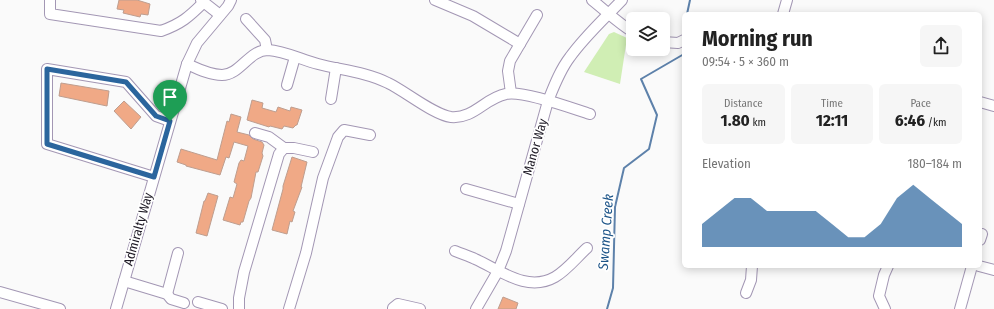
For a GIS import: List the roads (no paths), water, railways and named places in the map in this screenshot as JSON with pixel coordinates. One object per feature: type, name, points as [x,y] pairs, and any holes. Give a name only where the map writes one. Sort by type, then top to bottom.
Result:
[{"type":"street","points":[[50,0],[50,14],[161,31],[175,26],[189,17],[202,1],[220,15]]},
{"type":"street","name":"Admiralty Way","points":[[116,309],[187,64],[197,43],[231,0]]},
{"type":"street","points":[[435,0],[473,16],[520,44]]},
{"type":"street","points":[[592,0],[626,28]]},
{"type":"street","name":"Manor Way","points":[[476,309],[498,271],[506,251],[548,101],[557,79],[569,58],[589,33],[622,0]]},
{"type":"street","points":[[784,12],[787,0]]},
{"type":"street","points":[[511,94],[508,71],[510,61],[537,15]]},
{"type":"street","points":[[246,19],[265,40],[267,50]]},
{"type":"street","points":[[670,42],[682,41]]},
{"type":"street","points":[[187,64],[212,74],[223,75],[231,72],[257,53],[267,50],[378,78],[389,83],[441,115],[452,117],[463,116],[473,113],[494,98],[506,94],[520,93],[590,114]]},
{"type":"street","points":[[287,85],[294,57]]},
{"type":"street","points":[[331,99],[336,68]]},
{"type":"street","points":[[154,177],[47,144],[47,69],[126,82],[156,116],[170,121]]},
{"type":"street","points":[[982,103],[994,106]]},
{"type":"street","points":[[289,309],[306,253],[323,178],[338,137],[344,130],[370,135]]},
{"type":"street","points":[[255,133],[269,137],[284,148],[294,148],[313,152]]},
{"type":"street","points":[[239,309],[239,298],[244,272],[279,154],[284,148]]},
{"type":"street","points":[[466,190],[519,204]]},
{"type":"street","points":[[455,251],[498,271],[526,282],[534,283],[545,281],[559,274],[587,248]]},
{"type":"street","points":[[166,294],[178,253]]},
{"type":"street","points":[[982,267],[994,270]]},
{"type":"street","points":[[746,293],[751,280],[752,268]]},
{"type":"street","points":[[885,309],[879,296],[887,268]]},
{"type":"street","points":[[960,309],[971,268]]},
{"type":"street","points":[[124,281],[166,294],[171,299],[184,303]]},
{"type":"street","points":[[0,292],[60,309]]},
{"type":"street","points":[[198,302],[222,309]]},
{"type":"street","points":[[394,308],[398,304],[420,309]]},
{"type":"waterway","name":"Swamp Creek","points":[[687,12],[690,0]]},
{"type":"waterway","name":"Swamp Creek","points":[[607,309],[613,288],[615,207],[624,168],[649,149],[657,115],[641,79],[682,55]]}]
